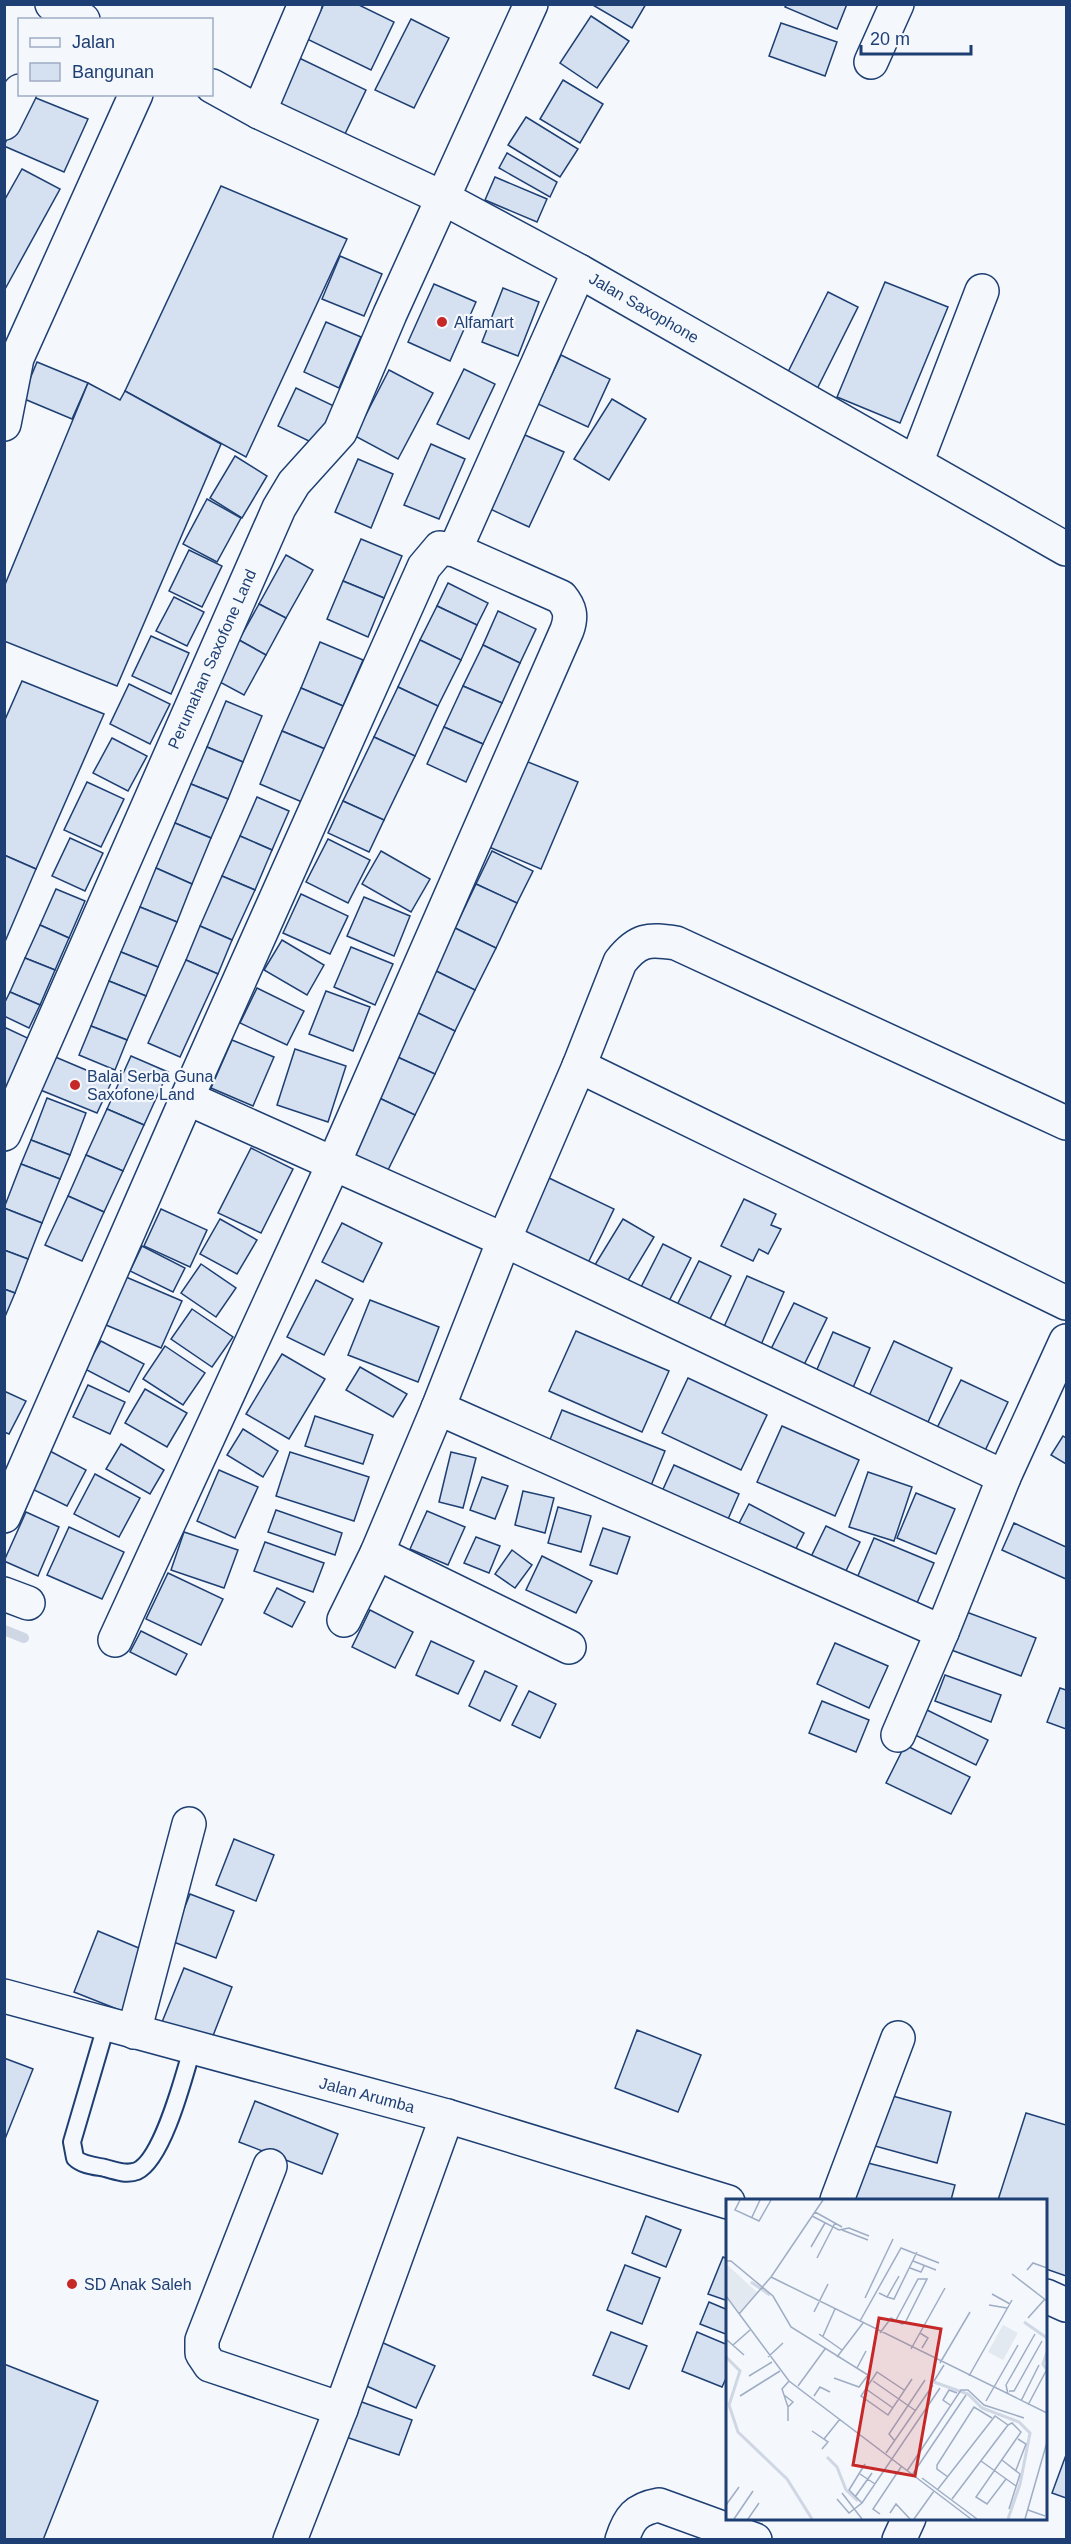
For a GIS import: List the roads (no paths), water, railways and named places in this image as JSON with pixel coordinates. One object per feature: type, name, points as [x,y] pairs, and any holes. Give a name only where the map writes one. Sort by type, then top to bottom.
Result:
[{"type":"street","points":[[66,14],[90,4]]},
{"type":"street","points":[[259,112],[305,4]]},
{"type":"street","name":"Perumahan Saxofone Land","points":[[4,1134],[279,508],[294,483],[340,432],[531,4]]},
{"type":"street","points":[[871,62],[897,4]]},
{"type":"street","name":"Jalan Saxophone","points":[[213,88],[259,112],[443,198],[579,271],[1066,549]]},
{"type":"street","points":[[4,123],[18,95]]},
{"type":"street","points":[[4,424],[17,358],[135,96]]},
{"type":"street","points":[[455,550],[579,271]]},
{"type":"street","points":[[916,463],[982,291]]},
{"type":"street","points":[[4,1516],[187,1098],[424,567],[440,548],[455,550],[561,597],[569,606],[571,619],[333,1165],[116,1640]]},
{"type":"street","points":[[344,1620],[376,1553],[438,1408],[504,1240],[579,1066],[620,962],[631,948],[650,940],[676,943],[1066,1123]]},
{"type":"street","points":[[579,1066],[1066,1303]]},
{"type":"street","points":[[187,1098],[504,1240],[1004,1477]]},
{"type":"street","points":[[898,1735],[1004,1477],[1066,1341]]},
{"type":"street","points":[[438,1408],[942,1632]]},
{"type":"street","points":[[376,1553],[569,1647]]},
{"type":"street","points":[[120,2029],[189,1824]]},
{"type":"street","name":"Jalan Arumba","points":[[4,1996],[192,2049],[447,2116],[726,2201]]},
{"type":"street","points":[[837,2199],[898,2038]]},
{"type":"street","points":[[290,2540],[341,2409],[447,2116]]},
{"type":"street","points":[[270,2166],[202,2340],[202,2354],[210,2365],[341,2409]]},
{"type":"street","points":[[1047,2296],[1066,2305]]},
{"type":"street","points":[[622,2540],[634,2514],[644,2508],[659,2505],[725,2520],[755,2540]]},
{"type":"street","points":[[899,2540],[908,2520]]},
{"type":"lane","points":[[120,2029],[72,2142],[75,2158],[88,2164],[126,2173],[143,2168],[157,2147],[192,2049]]},
{"type":"waterway","points":[[4,1630],[24,1638]]},
{"type":"place","name":"Alfamart","points":[[442,322]]},
{"type":"place","name":"Balai Serba Guna Saxofone Land","points":[[75,1085]]},
{"type":"place","name":"SD Anak Saleh","points":[[72,2284]]}]
